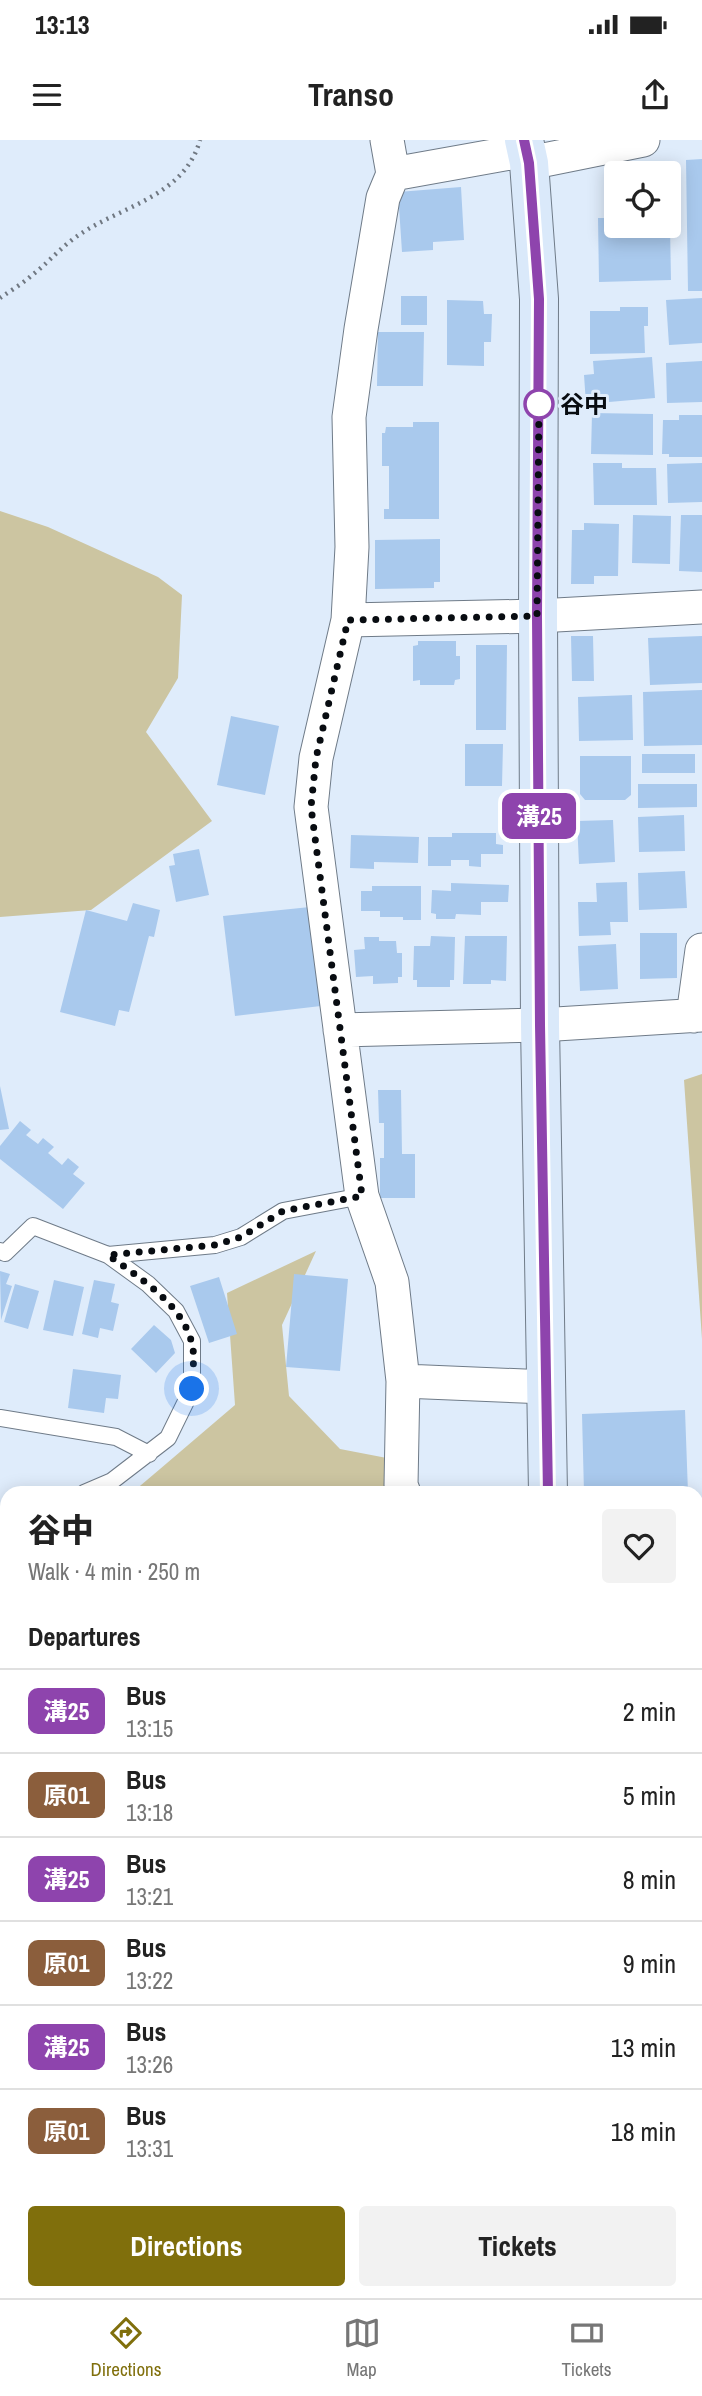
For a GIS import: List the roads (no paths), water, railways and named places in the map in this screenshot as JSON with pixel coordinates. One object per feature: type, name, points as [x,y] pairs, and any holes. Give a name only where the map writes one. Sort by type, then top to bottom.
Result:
[{"type":"street","points":[[387,140],[393,174],[383,198],[349,417],[352,547],[348,620],[316,758],[311,807],[362,1196],[392,1282],[403,1381],[401,1486]]},
{"type":"street","points":[[393,174],[527,151],[643,140]]},
{"type":"street","points":[[527,151],[539,299],[537,616],[540,1025],[548,1486]]},
{"type":"street","points":[[348,620],[537,616],[702,607]]},
{"type":"street","points":[[340,1030],[540,1025],[698,1015],[702,950]]},
{"type":"street","points":[[403,1381],[547,1387]]},
{"type":"lane","points":[[108,1255],[215,1245],[241,1237],[283,1211],[362,1196]]},
{"type":"lane","points":[[0,1251],[5,1253],[33,1226],[108,1255],[148,1284],[176,1311],[192,1341],[192,1389],[168,1438],[112,1481],[100,1486]]},
{"type":"lane","points":[[0,1418],[116,1437],[149,1454]]},
{"type":"place","name":"谷中","points":[[539,404]]}]
